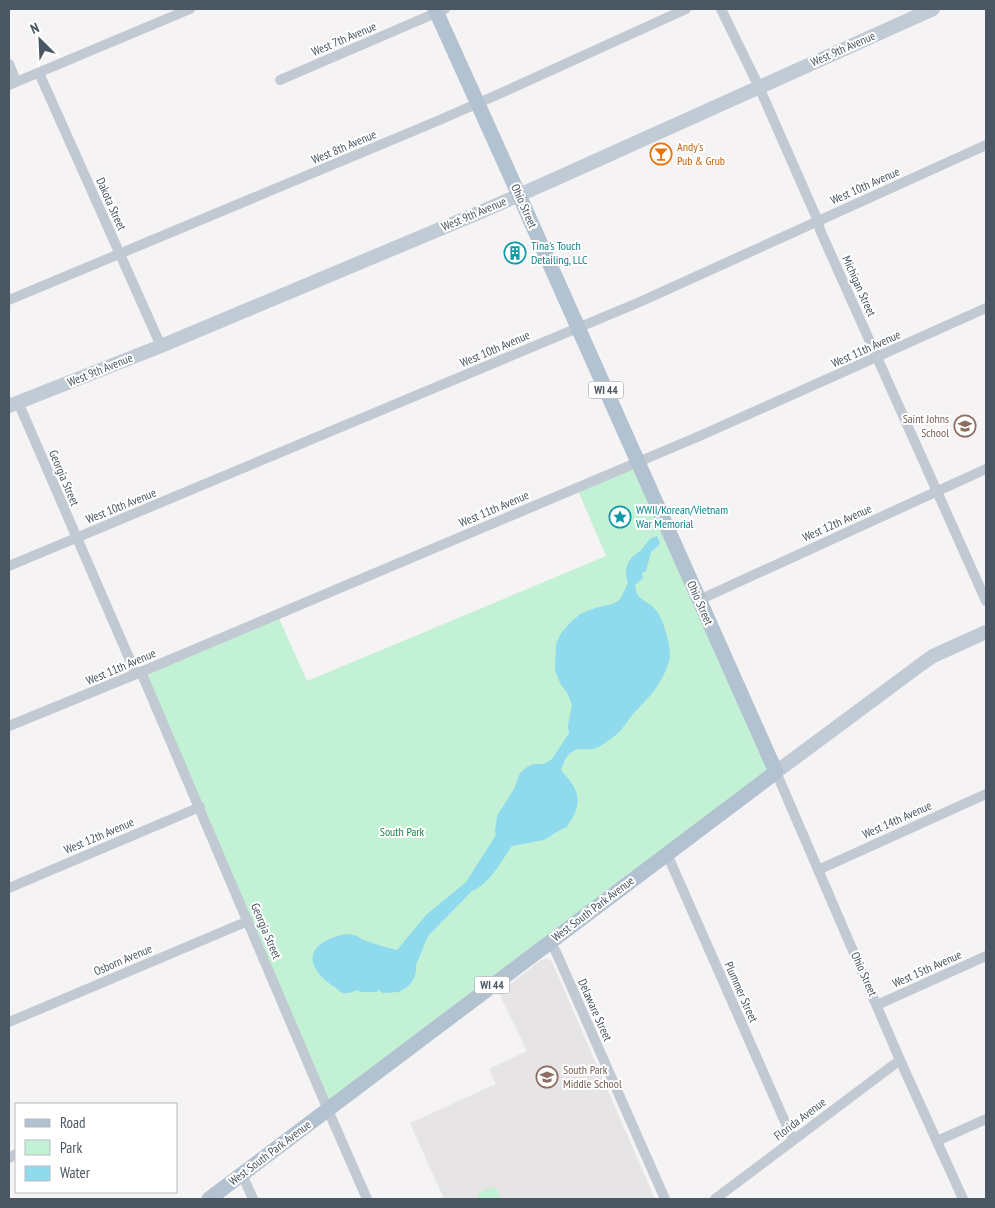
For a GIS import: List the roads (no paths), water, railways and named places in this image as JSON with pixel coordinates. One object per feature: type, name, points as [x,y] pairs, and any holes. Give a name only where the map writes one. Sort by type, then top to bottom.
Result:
[{"type":"main road","name":"West 9th Avenue","points":[[13,404],[161,346],[520,195],[933,9]]},
{"type":"main road","name":"Ohio Street","points":[[439,10],[478,103],[776,772]]},
{"type":"main road","name":"West South Park Avenue","points":[[209,1199],[923,663],[933,656],[986,632]]},
{"type":"street","points":[[9,64],[13,83],[190,9]]},
{"type":"street","name":"West 8th Avenue","points":[[9,300],[442,119],[686,9]]},
{"type":"street","name":"Michigan Street","points":[[721,9],[759,87],[818,221],[820,230],[986,601]]},
{"type":"street","name":"West 7th Avenue","points":[[280,80],[439,10]]},
{"type":"street","name":"Dakota Street","points":[[38,72],[161,346]]},
{"type":"street","name":"West 10th Avenue","points":[[9,566],[702,274],[986,145]]},
{"type":"street","name":"West 11th Avenue","points":[[9,726],[638,462],[877,358],[986,308]]},
{"type":"street","name":"Georgia Street","points":[[13,404],[87,559],[200,807],[367,1199]]},
{"type":"street","name":"West 12th Avenue","points":[[699,600],[986,469]]},
{"type":"street","name":"Ohio Street","points":[[776,772],[900,1060],[963,1199]]},
{"type":"street","name":"West 14th Avenue","points":[[818,870],[986,794]]},
{"type":"street","name":"West 12th Avenue","points":[[9,888],[200,807]]},
{"type":"street","name":"Plummer Street","points":[[667,854],[793,1140]]},
{"type":"street","name":"Osborn Avenue","points":[[9,1022],[248,921]]},
{"type":"street","name":"Delaware Street","points":[[550,942],[664,1199]]},
{"type":"street","name":"West 15th Avenue","points":[[877,1005],[986,956]]},
{"type":"street","name":"Florida Avenue","points":[[715,1199],[900,1060]]},
{"type":"street","points":[[937,1141],[986,1119]]},
{"type":"street","points":[[242,1174],[253,1199]]},
{"type":"water","points":[[657,536],[660,544],[651,552],[646,571],[642,573],[643,578],[635,585],[640,597],[656,610],[666,631],[670,654],[668,665],[655,689],[618,733],[597,747],[573,751],[565,759],[561,770],[575,789],[578,800],[575,813],[567,827],[544,840],[512,846],[490,877],[472,891],[428,936],[416,965],[414,978],[407,987],[399,992],[383,993],[379,990],[377,992],[360,992],[357,990],[346,993],[340,992],[317,971],[313,959],[314,952],[327,940],[350,934],[397,950],[426,915],[466,882],[496,835],[497,816],[514,789],[520,773],[533,764],[544,764],[552,759],[569,733],[568,725],[572,705],[555,671],[556,644],[561,633],[580,614],[612,604],[621,598],[628,583],[626,572],[628,562],[650,540]]},
{"type":"place","name":"Andy's Pub & Grub","points":[[661,154]]},
{"type":"place","name":"Tina's Touch Detailing, LLC","points":[[515,253]]},
{"type":"place","name":"Saint Johns School","points":[[965,426]]},
{"type":"place","name":"WWII/Korean/Vietnam War Memorial","points":[[620,517]]},
{"type":"place","name":"South Park Middle School","points":[[547,1077]]},
{"type":"park label","name":"South Park","points":[[402,832]]}]
